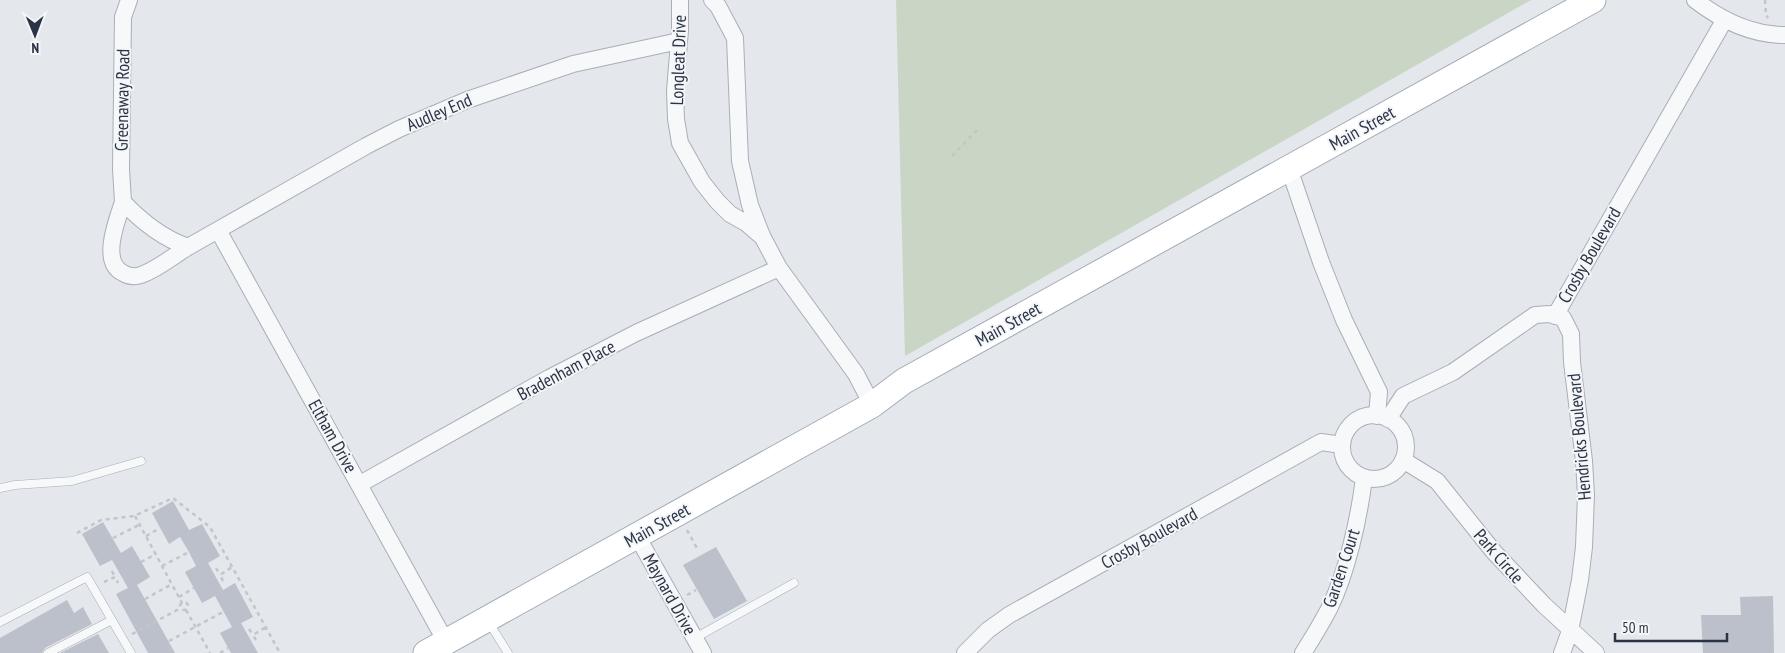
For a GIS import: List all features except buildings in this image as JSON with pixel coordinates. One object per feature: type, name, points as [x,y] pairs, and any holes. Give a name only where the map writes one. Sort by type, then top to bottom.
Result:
[{"type":"main road","name":"Main Street","points":[[436,647],[872,405],[904,382],[1593,0]]},
{"type":"street","name":"Greenaway Road","points":[[129,0],[123,17],[121,169],[123,202],[111,246],[112,260],[116,270],[128,276],[140,276],[218,230]]},
{"type":"street","name":"Longleat Drive","points":[[680,0],[681,13],[674,91],[680,143],[702,182],[717,201],[730,214],[746,223],[762,236]]},
{"type":"street","name":"Longleat Drive","points":[[712,0],[718,6],[735,38],[740,161],[750,205],[762,236],[780,268],[856,374],[872,405]]},
{"type":"street","points":[[1695,0],[1707,10],[1748,30],[1770,35],[1785,35]]},
{"type":"street","name":"Crosby Boulevard","points":[[1383,417],[1403,396],[1453,372],[1535,315],[1550,314],[1555,316],[1725,19]]},
{"type":"street","name":"Audley End","points":[[218,230],[366,146],[467,100],[573,64],[679,41]]},
{"type":"street","points":[[1289,168],[1321,262],[1344,320],[1379,392],[1383,417]]},
{"type":"street","points":[[123,202],[148,226],[177,243],[188,247]]},
{"type":"street","name":"Eltham Drive","points":[[218,230],[360,484],[436,647]]},
{"type":"street","name":"Bradenham Place","points":[[360,484],[549,378],[636,333],[780,268]]},
{"type":"street","name":"Hendricks Boulevard","points":[[1555,316],[1563,318],[1571,334],[1572,362],[1584,461],[1586,495],[1584,547],[1580,580],[1570,631],[1562,653]]},
{"type":"street","points":[[1383,417],[1396,425],[1402,432],[1406,451],[1398,468],[1391,474],[1373,479],[1364,478],[1356,474],[1345,461],[1342,445],[1344,435],[1349,426],[1362,418],[1383,417]]},
{"type":"street","name":"Crosby Boulevard","points":[[965,653],[988,630],[1009,615],[1321,442],[1342,445]]},
{"type":"street","name":"Park Circle","points":[[1403,460],[1437,481],[1494,552],[1570,631],[1596,653]]},
{"type":"street","name":"Garden Court","points":[[1303,653],[1330,608],[1341,580],[1360,507],[1364,478]]},
{"type":"street","name":"Maynard Drive","points":[[637,536],[703,653]]},
{"type":"lane","points":[[0,488],[15,485],[72,481],[141,461]]},
{"type":"lane","points":[[0,622],[87,578],[131,653]]},
{"type":"lane","points":[[695,638],[794,583]]},
{"type":"lane","points":[[487,619],[508,653]]},
{"type":"lane","points":[[48,653],[112,620]]},
{"type":"path","points":[[1765,0],[1766,15]]},
{"type":"path","points":[[952,156],[979,128]]},
{"type":"path","points":[[77,533],[101,520],[134,516],[173,498],[210,526],[280,653]]},
{"type":"path","points":[[132,634],[180,608],[182,603],[134,516]]},
{"type":"path","points":[[113,538],[139,524]]},
{"type":"path","points":[[146,536],[160,528]]},
{"type":"path","points":[[687,528],[698,550]]},
{"type":"path","points":[[162,566],[189,552]]},
{"type":"path","points":[[141,562],[156,554]]},
{"type":"path","points":[[216,568],[223,581]]},
{"type":"path","points":[[220,575],[232,568]]},
{"type":"path","points":[[112,571],[118,583]]},
{"type":"path","points":[[104,582],[114,576]]},
{"type":"path","points":[[145,599],[172,584]]},
{"type":"path","points":[[179,597],[194,588]]},
{"type":"path","points":[[685,596],[696,590]]},
{"type":"path","points":[[182,603],[188,604],[186,610]]},
{"type":"path","points":[[180,608],[186,610],[210,653]]},
{"type":"path","points":[[169,641],[224,612]]},
{"type":"path","points":[[253,635],[266,627]]},
{"type":"path","points":[[250,629],[256,640]]},
{"type":"path","points":[[220,653],[228,648]]},
{"type":"green space","points":[[896,0],[1531,0],[905,356]]}]
